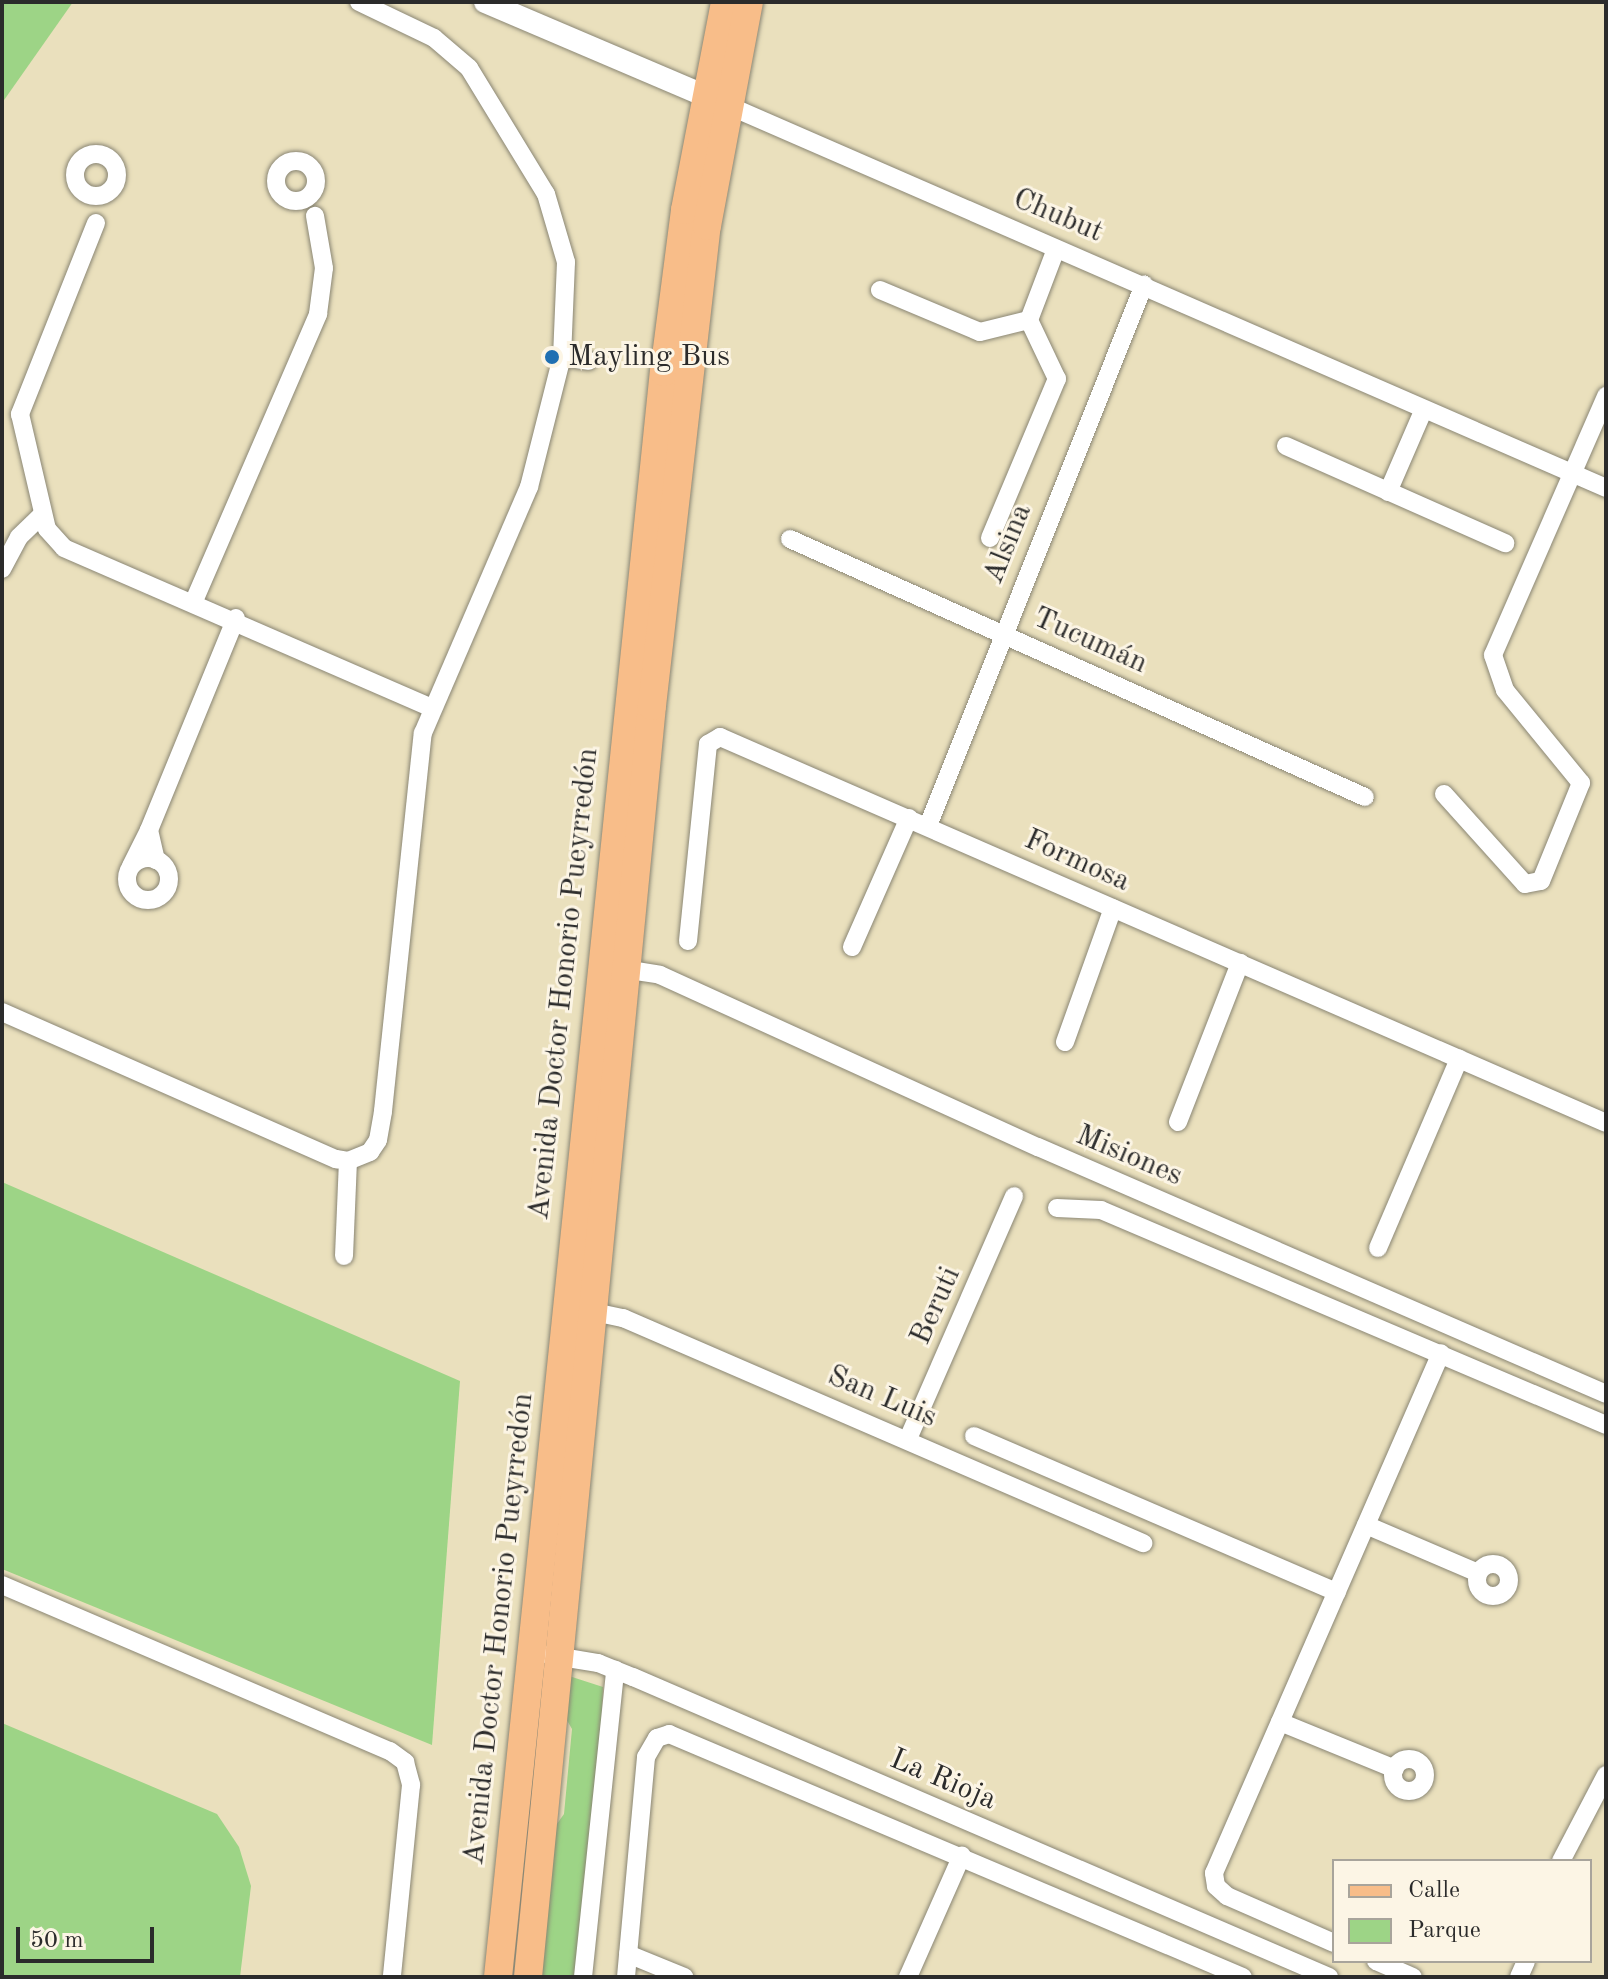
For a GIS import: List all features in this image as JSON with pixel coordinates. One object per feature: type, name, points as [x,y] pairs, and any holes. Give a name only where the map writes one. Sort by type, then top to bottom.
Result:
[{"type":"main road","name":"Avenida Doctor Honorio Pueyrredón","points":[[528,1977],[630,970],[652,706],[707,226],[725,2]]},
{"type":"main road","name":"Avenida Doctor Honorio Pueyrredón","points":[[498,1977],[629,676],[664,372],[715,101],[749,2]]},
{"type":"street","points":[[2,1012],[348,1161],[370,1152],[378,1140],[417,758],[432,708],[529,487],[562,357],[566,262],[546,194],[469,68],[434,38],[359,2]]},
{"type":"street","name":"Chubut","points":[[485,2],[1144,285],[1423,411],[1606,488]]},
{"type":"street","points":[[96,223],[87,194],[77,185],[75,172],[81,160],[93,154],[107,157],[115,167],[113,187],[20,414],[42,515],[64,548],[236,618],[432,708]]},
{"type":"street","points":[[194,601],[318,314],[324,268],[315,216],[315,176],[307,165],[295,161],[283,166],[276,184],[282,196],[315,216]]},
{"type":"street","points":[[87,194],[101,195],[113,187]]},
{"type":"street","points":[[294,201],[314,189]]},
{"type":"street","points":[[990,538],[1057,379],[1029,320],[1056,249]]},
{"type":"street","name":"Alsina","points":[[928,826],[1002,632],[1144,285]]},
{"type":"street","points":[[880,290],[980,332],[1029,320]]},
{"type":"street","points":[[562,357],[589,361]]},
{"type":"street","points":[[1444,794],[1525,884],[1541,881],[1581,783],[1505,690],[1493,655],[1606,396]]},
{"type":"street","points":[[1388,492],[1423,411]]},
{"type":"street","points":[[1286,446],[1505,543]]},
{"type":"street","points":[[2,569],[19,537],[42,515]]},
{"type":"street","name":"Tucumán","points":[[790,539],[1365,797]]},
{"type":"street","points":[[149,830],[156,860],[166,869],[169,883],[162,895],[150,900],[131,892],[127,880],[131,866],[149,830],[236,618]]},
{"type":"street","name":"Formosa","points":[[688,941],[712,737],[928,826],[1606,1123]]},
{"type":"street","points":[[852,947],[909,818]]},
{"type":"street","points":[[131,866],[142,859],[156,860]]},
{"type":"street","points":[[1065,1042],[1113,908]]},
{"type":"street","points":[[1178,1122],[1240,963]]},
{"type":"street","name":"Misiones","points":[[630,970],[660,975],[1038,1147],[1606,1394]]},
{"type":"street","points":[[1378,1248],[1459,1059]]},
{"type":"street","points":[[344,1256],[348,1161]]},
{"type":"street","name":"Beruti","points":[[908,1439],[1014,1196]]},
{"type":"street","points":[[1057,1208],[1101,1210],[1606,1425]]},
{"type":"street","name":"San Luis","points":[[594,1312],[623,1318],[1143,1543]]},
{"type":"street","points":[[1332,1942],[1227,1896],[1216,1886],[1214,1873],[1441,1353]]},
{"type":"street","points":[[974,1436],[1337,1592]]},
{"type":"street","points":[[1366,1525],[1478,1573]]},
{"type":"street","points":[[2,1585],[390,1751],[405,1762],[411,1785],[392,1977]]},
{"type":"street","name":"La Rioja","points":[[529,1652],[615,1670],[1329,1977]]},
{"type":"street","points":[[583,1977],[615,1670]]},
{"type":"street","points":[[1280,1722],[1395,1769]]},
{"type":"street","points":[[626,1977],[646,1757],[657,1738],[669,1734],[962,1855],[1243,1977]]},
{"type":"street","points":[[1562,1859],[1606,1775]]},
{"type":"street","points":[[908,1977],[962,1855]]},
{"type":"street","points":[[628,1954],[684,1977]]},
{"type":"street","points":[[1381,1963],[1413,1977]]},
{"type":"green space","points":[[2,2],[73,2],[2,103]]},
{"type":"green space","points":[[2,1182],[460,1381],[432,1745],[2,1569]]},
{"type":"green space","points":[[569,1676],[603,1687],[600,1762],[576,1977],[539,1977],[554,1828],[564,1814],[572,1729],[564,1715]]},
{"type":"green space","points":[[2,1723],[217,1814],[239,1847],[251,1886],[240,1977],[2,1977]]},
{"type":"place","name":"Mayling Bus","points":[[552,357]]}]
